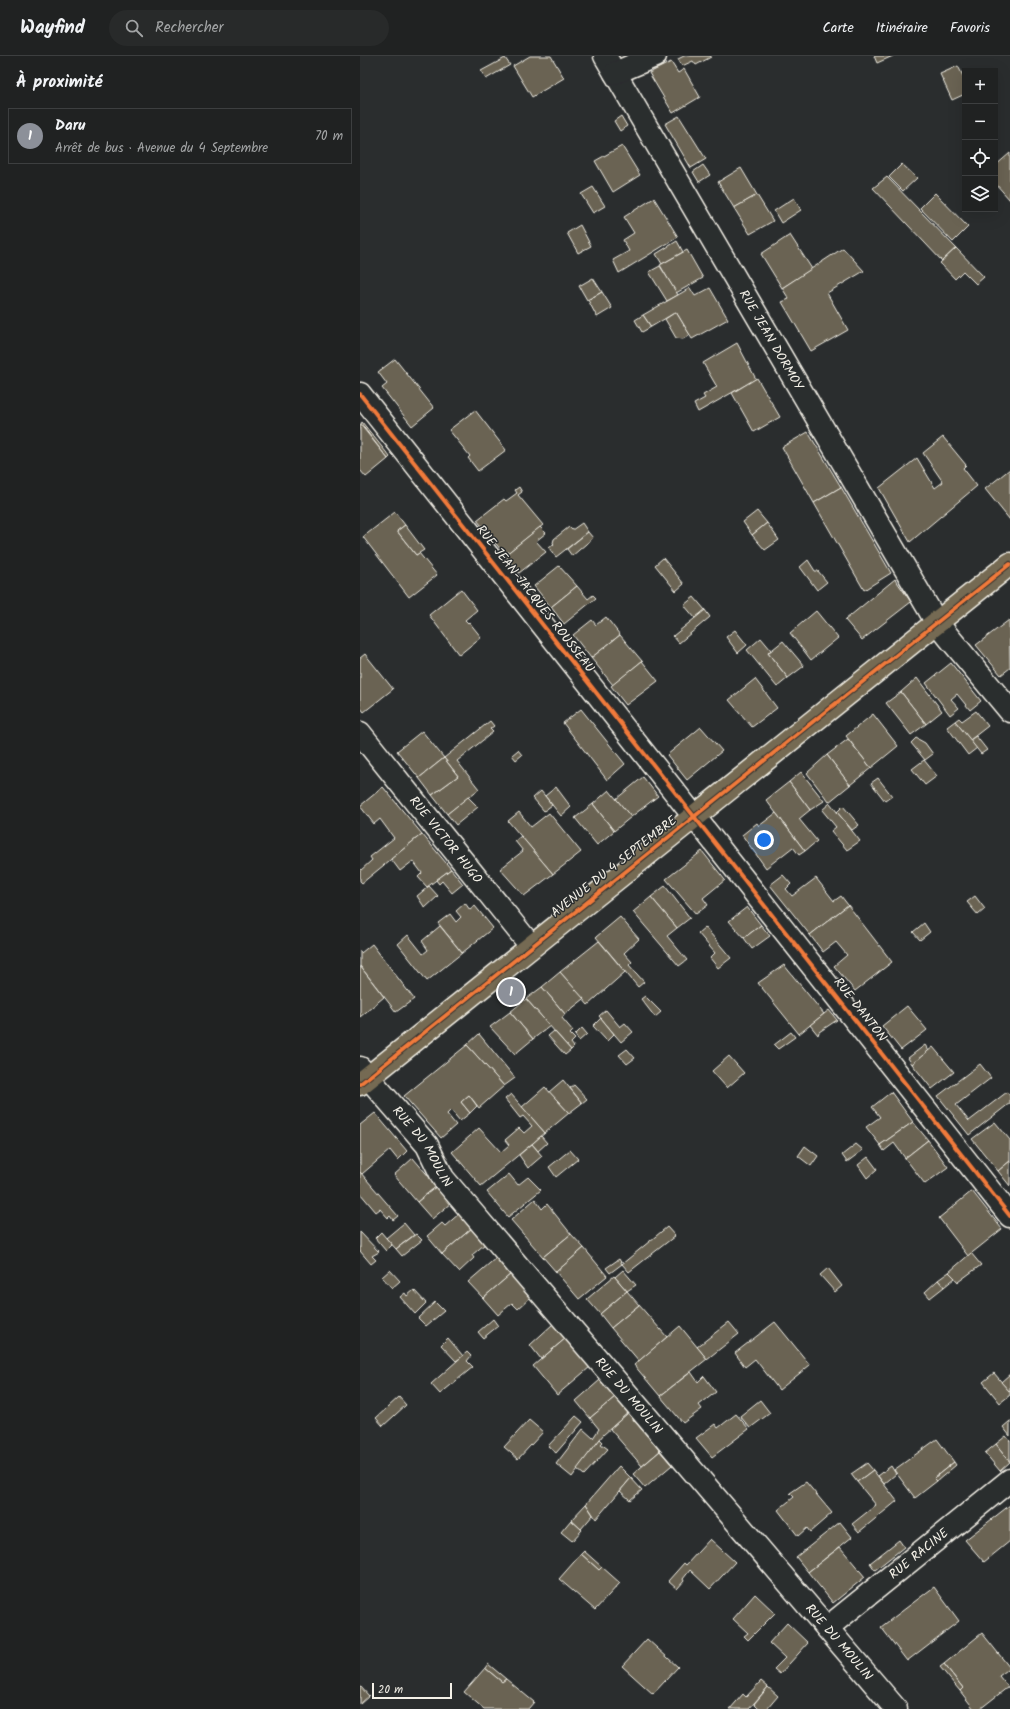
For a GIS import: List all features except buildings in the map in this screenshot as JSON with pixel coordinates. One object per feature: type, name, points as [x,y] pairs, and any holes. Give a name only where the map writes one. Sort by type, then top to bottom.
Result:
[{"type":"main road","name":"AVENUE DU 4 SEPTEMBRE","points":[[363,1077],[531,946],[938,623],[1010,564]]},
{"type":"street","points":[[610,65],[655,56]]},
{"type":"street","name":"RUE JEAN DORMOY","points":[[610,65],[938,623],[1010,711]]},
{"type":"street","name":"RUE JEAN-JACQUES ROUSSEAU","points":[[360,394],[694,816]]},
{"type":"street","name":"RUE VICTOR HUGO","points":[[360,733],[531,946]]},
{"type":"street","name":"RUE DANTON","points":[[694,816],[1010,1216]]},
{"type":"street","name":"RUE DU MOULIN","points":[[363,1077],[427,1145],[443,1178],[896,1709]]},
{"type":"street","name":"RUE RACINE","points":[[827,1628],[1010,1480]]},
{"type":"cycle path","points":[[360,394],[1010,1216]]},
{"type":"cycle path","points":[[360,1084],[1010,564]]},
{"type":"place","name":"Daru","points":[[511,992]]}]
